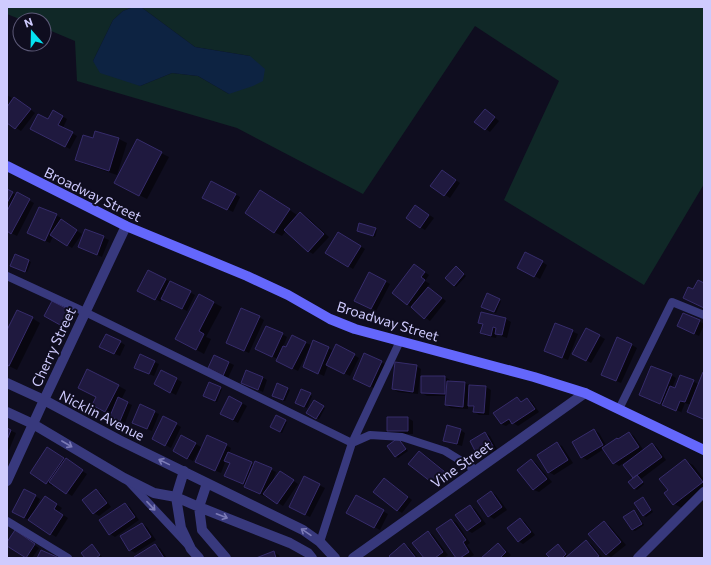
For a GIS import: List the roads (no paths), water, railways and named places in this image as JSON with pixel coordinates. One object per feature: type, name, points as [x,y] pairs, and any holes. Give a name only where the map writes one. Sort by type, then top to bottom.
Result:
[{"type":"main road","name":"Broadway Street","points":[[7,166],[126,226],[247,276],[288,295],[330,319],[355,329],[534,377],[584,393],[704,450]]},
{"type":"street","name":"Cherry Street","points":[[7,481],[126,226]]},
{"type":"street","name":"Nicklin Avenue","points":[[7,383],[44,400],[119,440],[303,530],[320,542],[335,558]]},
{"type":"street","name":"Vine Street","points":[[353,558],[584,393]]},
{"type":"street","points":[[7,412],[33,424],[124,478],[154,493],[176,497],[290,543],[308,553],[312,558]]},
{"type":"street","points":[[184,471],[176,497],[181,528],[191,549],[199,558]]},
{"type":"street","points":[[207,483],[199,507],[202,530],[226,558]]},
{"type":"street","points":[[638,558],[704,492]]},
{"type":"lane","points":[[7,276],[85,312],[352,443]]},
{"type":"lane","points":[[619,409],[672,302],[704,315]]},
{"type":"lane","points":[[320,542],[352,443],[400,341]]},
{"type":"lane","points":[[352,443],[370,435],[402,437],[445,451],[476,470]]},
{"type":"lane","points":[[124,478],[191,549]]},
{"type":"lane","points":[[7,521],[68,558]]},
{"type":"water","points":[[133,7],[141,7],[195,47],[250,56],[265,69],[263,81],[229,94],[198,76],[172,73],[140,86],[100,73],[93,61],[113,20],[123,11]]}]
